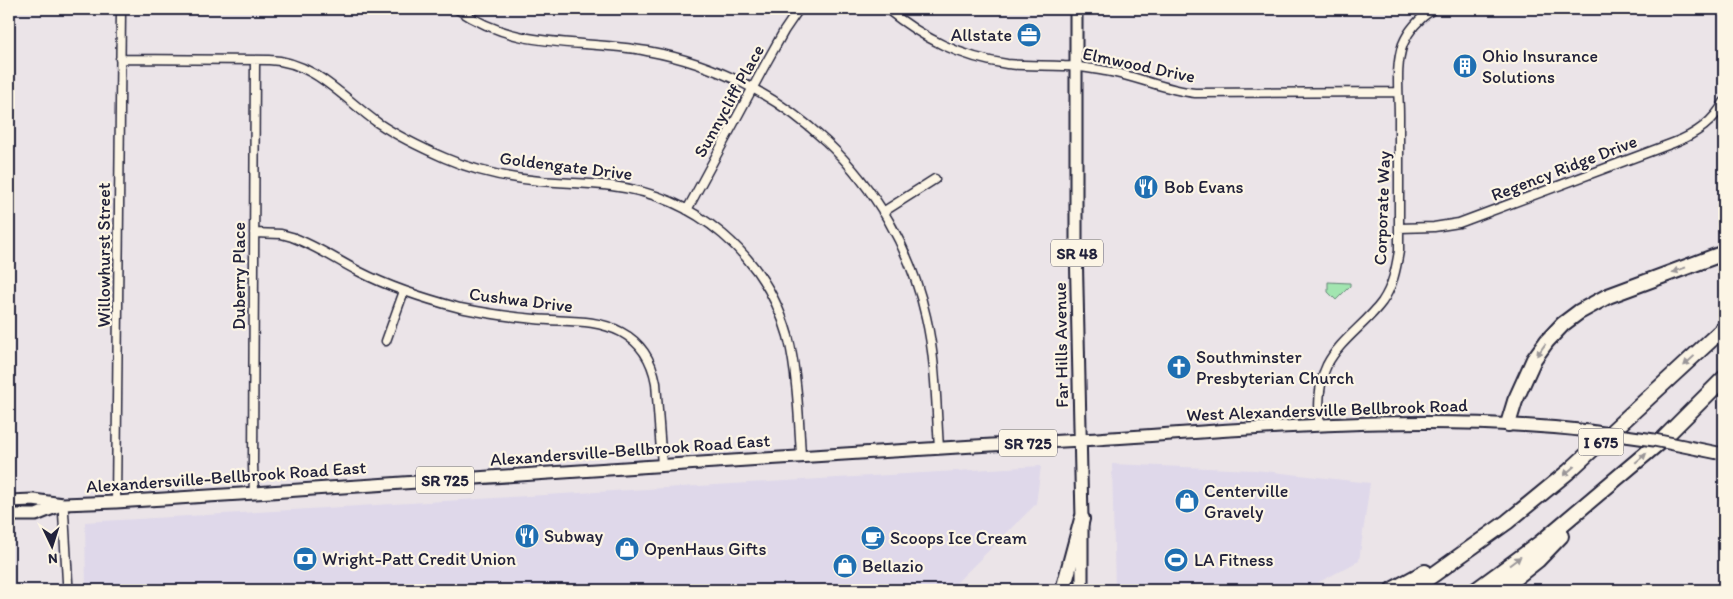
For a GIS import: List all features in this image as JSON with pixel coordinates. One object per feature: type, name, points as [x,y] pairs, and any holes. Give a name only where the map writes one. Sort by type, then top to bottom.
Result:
[{"type":"highway","points":[[1508,424],[1515,401],[1534,359],[1548,341],[1574,316],[1608,296],[1724,253]]},
{"type":"highway","name":"I 675","points":[[1412,590],[1507,522],[1568,472],[1724,328]]},
{"type":"highway","name":"I 675","points":[[1476,590],[1540,543],[1662,440],[1724,378]]},
{"type":"highway","points":[[1500,590],[1538,560],[1613,481]]},
{"type":"highway","points":[[1063,590],[1082,520]]},
{"type":"highway","points":[[1392,590],[1470,547]]},
{"type":"main road","name":"Far Hills Avenue","points":[[1076,9],[1076,226],[1082,590]]},
{"type":"main road","name":"West Alexandersville Bellbrook Road","points":[[1080,440],[1319,425],[1410,422],[1508,424],[1589,431],[1654,440],[1721,454]]},
{"type":"main road","name":"Alexandersville-Bellbrook Road East","points":[[9,501],[33,500],[63,504],[116,502],[801,456],[1080,440]]},
{"type":"main road","name":"Alexandersville-Bellbrook Road East","points":[[9,516],[36,514],[63,504]]},
{"type":"street","name":"Willowhurst Street","points":[[116,502],[120,9]]},
{"type":"street","points":[[457,9],[477,21],[516,37],[544,42],[660,53],[695,62],[719,71],[753,88],[797,116],[827,142],[856,173],[883,212],[911,266],[926,315],[934,360],[939,448]]},
{"type":"street","name":"Sunnycliff Place","points":[[688,210],[784,31],[799,9]]},
{"type":"street","name":"Elmwood Drive","points":[[887,9],[932,41],[966,55],[1006,64],[1077,66],[1115,73],[1167,88],[1195,92],[1398,92]]},
{"type":"street","name":"Corporate Way","points":[[1319,425],[1320,391],[1326,367],[1348,338],[1382,302],[1395,276],[1399,251],[1398,70],[1403,44],[1416,23],[1432,9]]},
{"type":"street","name":"Goldengate Drive","points":[[120,59],[275,60],[289,63],[319,76],[366,114],[396,134],[426,150],[469,167],[528,179],[634,189],[688,210],[716,229],[744,255],[765,282],[779,310],[791,349],[801,456]]},
{"type":"street","name":"Duberry Place","points":[[254,493],[255,60]]},
{"type":"street","name":"Regency Ridge Drive","points":[[1399,228],[1434,228],[1459,223],[1673,143],[1688,137],[1704,126],[1724,102]]},
{"type":"street","points":[[883,212],[935,179]]},
{"type":"street","name":"Cushwa Drive","points":[[254,233],[292,237],[361,272],[404,290],[460,308],[500,316],[600,324],[620,331],[632,338],[644,351],[654,372],[662,465]]},
{"type":"street","points":[[386,341],[404,290]]},
{"type":"street","points":[[63,504],[68,590]]},
{"type":"shaded area","points":[[1112,464],[1255,470],[1370,483],[1359,561],[1304,590],[1115,590]]},
{"type":"shaded area","points":[[1041,466],[1036,504],[949,590],[86,590],[85,522]]},
{"type":"green space","points":[[1328,282],[1350,283],[1350,286],[1336,300],[1328,292]]},
{"type":"place","name":"Allstate","points":[[1029,35]]},
{"type":"place","name":"Ohio Insurance Solutions","points":[[1465,66]]},
{"type":"place","name":"Bob Evans","points":[[1146,187]]},
{"type":"place","name":"Southminster Presbyterian Church","points":[[1179,367]]},
{"type":"place","name":"Centerville Gravely","points":[[1187,501]]},
{"type":"place","name":"Subway","points":[[527,536]]},
{"type":"place","name":"Scoops Ice Cream","points":[[873,538]]},
{"type":"place","name":"OpenHaus Gifts","points":[[627,549]]},
{"type":"place","name":"Wright-Patt Credit Union","points":[[305,559]]},
{"type":"place","name":"LA Fitness","points":[[1176,560]]},
{"type":"place","name":"Bellazio","points":[[845,566]]}]
